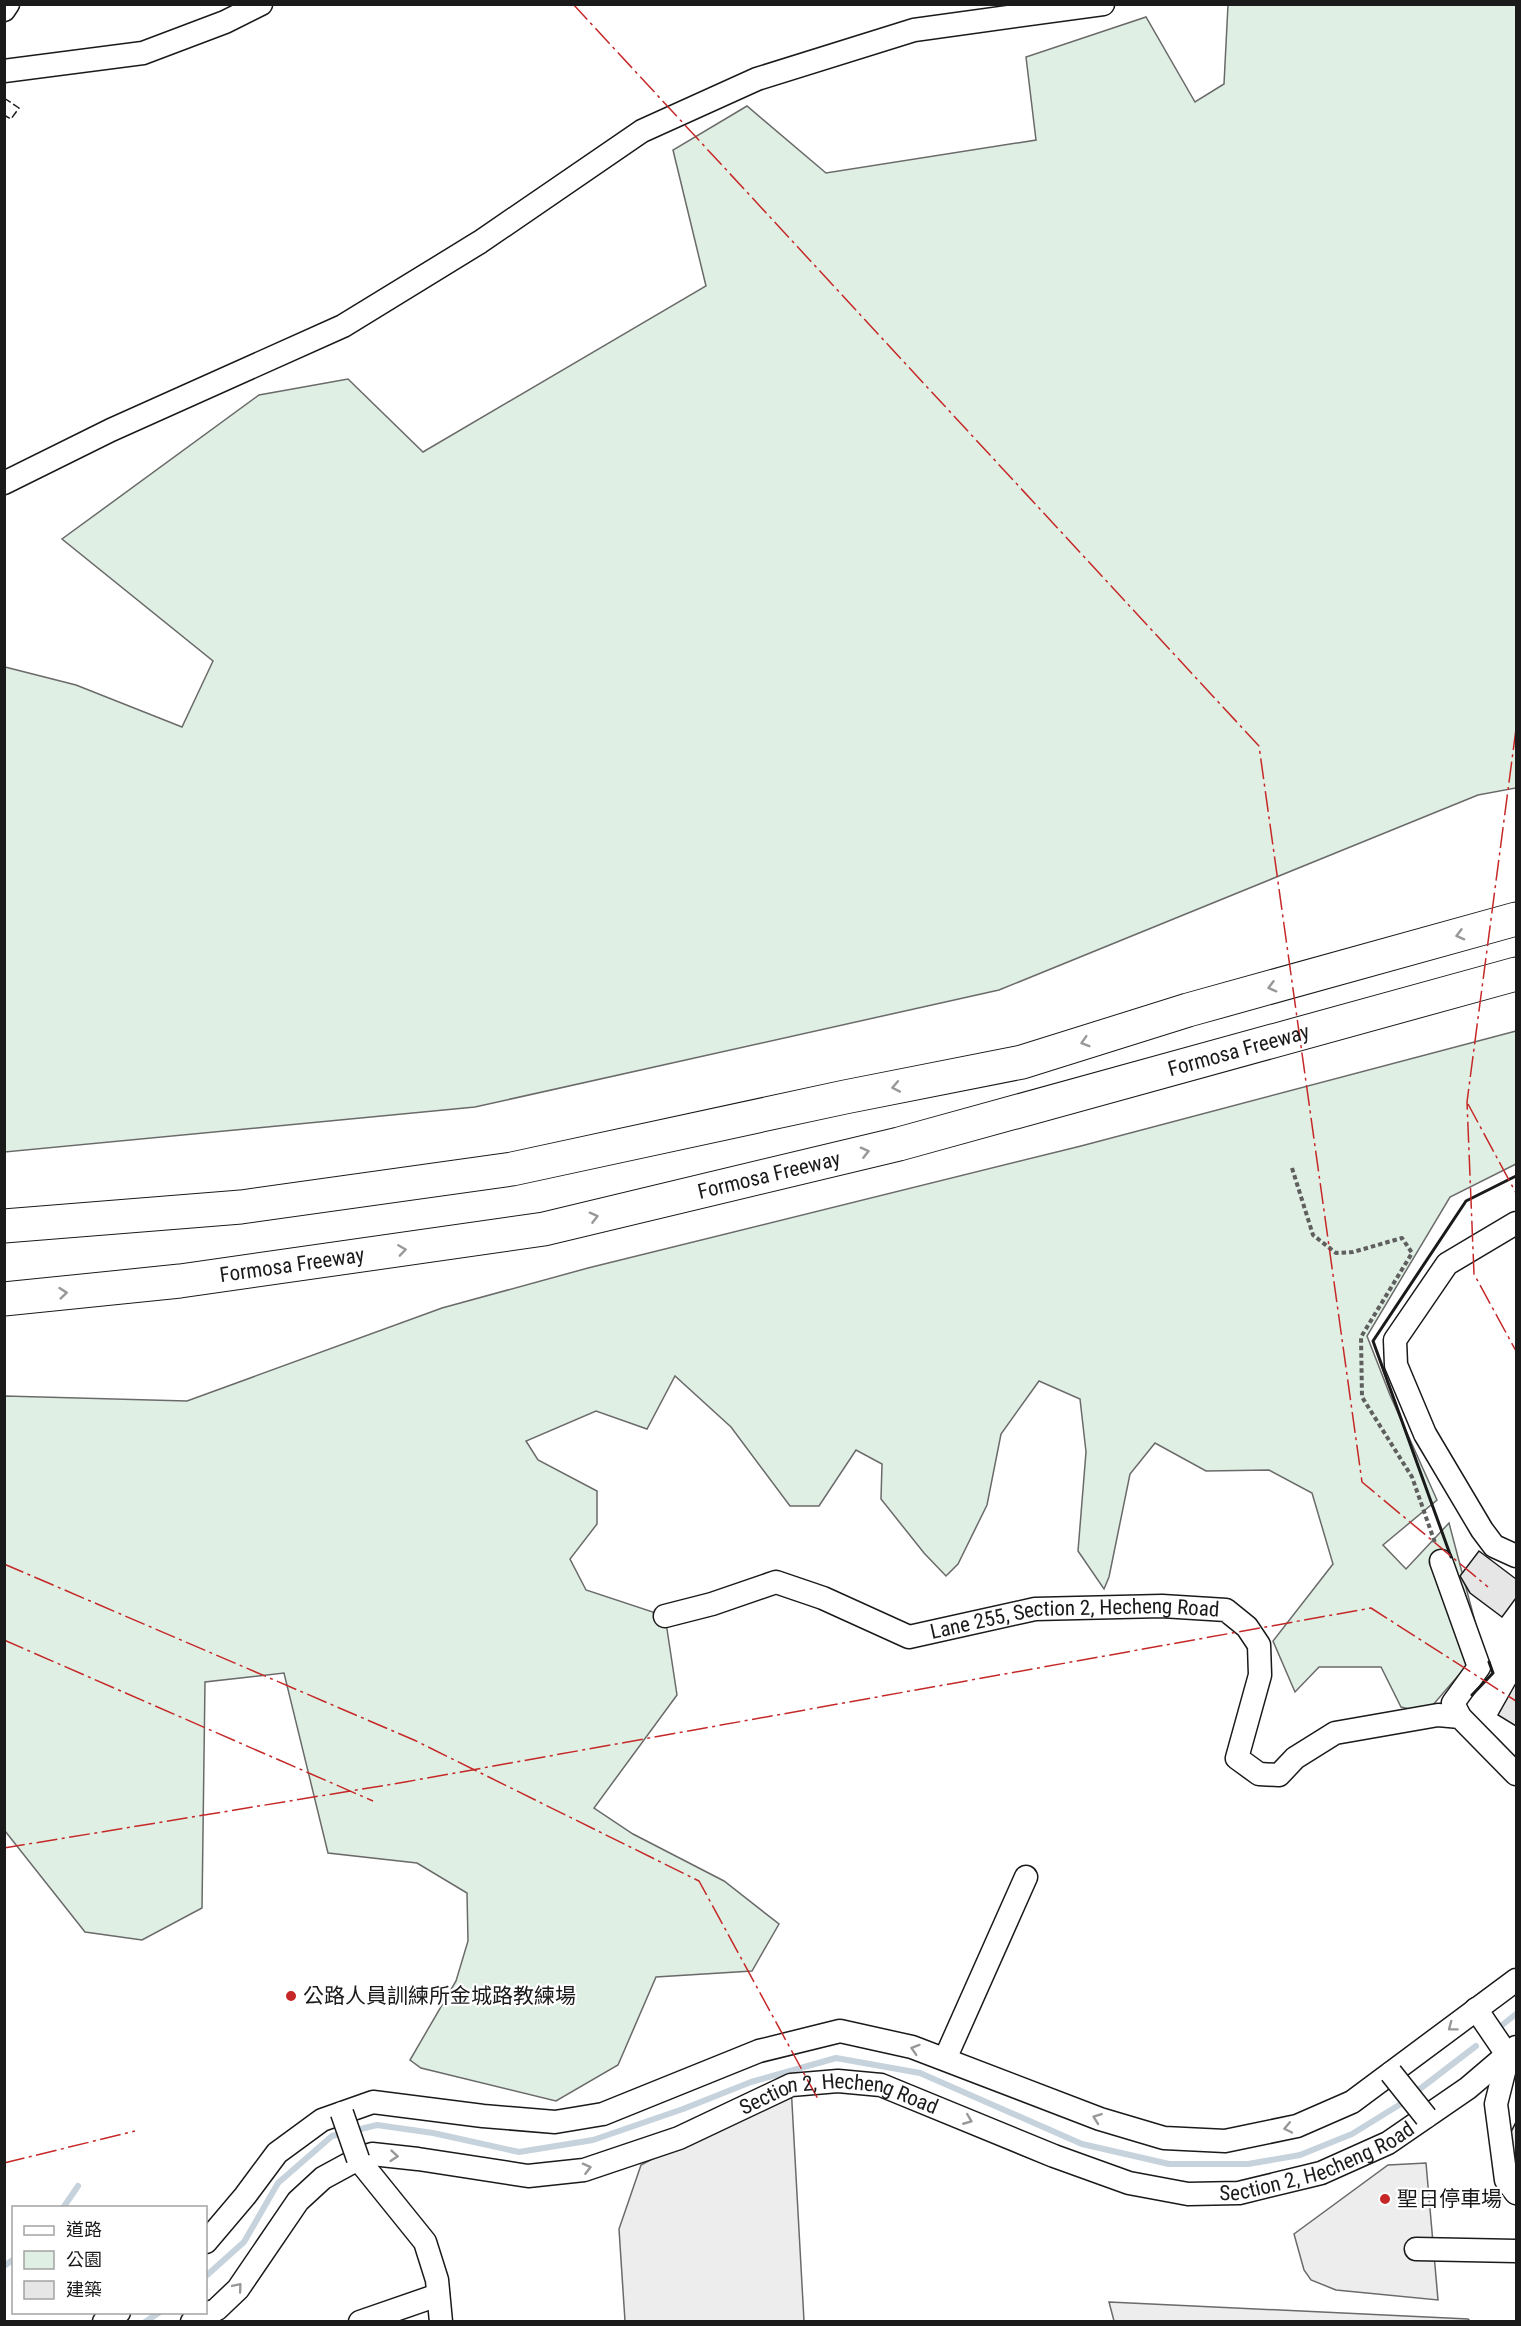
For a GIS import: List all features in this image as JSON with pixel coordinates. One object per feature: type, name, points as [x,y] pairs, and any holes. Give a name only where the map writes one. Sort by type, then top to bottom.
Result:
[{"type":"highway","points":[[4,1226],[241,1207],[512,1169],[1022,1062],[1188,1010],[1516,920]]},
{"type":"highway","name":"Formosa Freeway","points":[[4,1299],[180,1281],[544,1229],[899,1144],[1516,974]]},
{"type":"street","points":[[4,10],[8,4]]},
{"type":"street","points":[[4,71],[143,53],[225,22],[261,4]]},
{"type":"street","points":[[4,483],[111,430],[344,326],[480,242],[642,130],[757,79],[914,30],[1103,4]]},
{"type":"street","points":[[1516,1222],[1447,1264],[1395,1340],[1396,1365],[1425,1434],[1482,1530],[1494,1546],[1516,1555]]},
{"type":"street","points":[[1441,1561],[1479,1667],[1453,1703],[1460,1717],[1516,1774]]},
{"type":"street","name":"Lane 255, Section 2, Hecheng Road","points":[[665,1616],[712,1605],[776,1582],[823,1599],[909,1637],[1035,1609],[1162,1606],[1226,1610],[1247,1627],[1259,1645],[1260,1675],[1237,1758],[1259,1774],[1279,1775],[1295,1758],[1335,1733],[1438,1715],[1460,1717]]},
{"type":"street","points":[[945,2059],[1026,1877]]},
{"type":"street","name":"Section 2, Hecheng Road","points":[[207,2241],[277,2153],[322,2120],[373,2102],[483,2116],[555,2122],[603,2114],[759,2051],[840,2031],[912,2047],[1100,2119],[1164,2138],[1225,2141],[1297,2126],[1352,2102],[1516,1980]]},
{"type":"street","points":[[1476,2009],[1512,2052],[1496,2104],[1506,2180],[1516,2193]]},
{"type":"street","name":"Section 2, Hecheng Road","points":[[207,2313],[217,2309],[238,2289],[298,2201],[323,2178],[372,2154],[528,2176],[584,2170],[679,2138],[791,2085],[838,2081],[881,2085],[1054,2156],[1129,2183],[1188,2194],[1239,2193],[1321,2173],[1388,2143],[1468,2088],[1512,2052]]},
{"type":"street","points":[[1391,2073],[1426,2117]]},
{"type":"street","points":[[342,2113],[358,2159],[425,2242],[437,2280],[441,2322]]},
{"type":"street","points":[[1416,2249],[1516,2251]]},
{"type":"street","points":[[360,2322],[438,2295]]},
{"type":"street","points":[[104,2322],[117,2314]]},
{"type":"green space","points":[[1228,5],[1516,5],[1516,788],[1478,795],[999,990],[475,1107],[5,1152],[5,667],[76,685],[182,727],[213,661],[62,539],[259,395],[348,379],[423,452],[706,286],[673,150],[747,106],[826,173],[1036,140],[1026,57],[1146,17],[1195,102],[1224,84]]},
{"type":"green space","points":[[1516,1031],[1516,1164],[1450,1197],[1367,1336],[1390,1395],[1437,1500],[1383,1545],[1406,1569],[1449,1523],[1482,1648],[1426,1713],[1401,1707],[1381,1667],[1319,1667],[1295,1692],[1273,1641],[1333,1564],[1312,1493],[1269,1470],[1206,1471],[1155,1443],[1130,1474],[1109,1577],[1104,1589],[1078,1551],[1086,1452],[1080,1399],[1039,1381],[1001,1434],[987,1505],[958,1564],[946,1576],[924,1553],[881,1499],[882,1464],[856,1450],[819,1506],[790,1506],[731,1427],[675,1376],[647,1429],[596,1411],[526,1441],[538,1460],[597,1491],[597,1524],[570,1559],[586,1590],[665,1616],[677,1695],[594,1808],[633,1834],[724,1881],[779,1924],[752,1971],[656,1977],[618,2065],[556,2101],[421,2068],[410,2060],[456,1981],[468,1941],[467,1893],[417,1863],[328,1853],[284,1673],[205,1682],[202,1908],[142,1940],[85,1932],[5,1831],[5,1396],[187,1401],[442,1308],[588,1268],[1081,1146]]},
{"type":"shaded area","points":[[791,2085],[804,2321],[625,2321],[619,2229],[641,2165]]},
{"type":"shaded area","name":"聖日停車場","points":[[1426,2163],[1438,2300],[1336,2290],[1311,2280],[1304,2270],[1294,2234],[1388,2165]]},
{"type":"shaded area","points":[[1109,2302],[1468,2319],[1470,2321],[1114,2321]]},
{"type":"building","points":[[1479,1551],[1516,1579],[1516,1598],[1502,1617],[1470,1593],[1460,1576]]},
{"type":"building","points":[[1516,1683],[1516,1726],[1498,1715]]},
{"type":"building","points":[[1516,2122],[1516,2161],[1511,2157],[1509,2136]]},
{"type":"waterway","points":[[1496,2030],[1516,2014]]},
{"type":"waterway","points":[[207,2275],[244,2242],[278,2183],[332,2136],[377,2125],[433,2133],[519,2152],[593,2140],[683,2109],[751,2082],[836,2058],[920,2073],[1082,2144],[1169,2164],[1248,2164],[1300,2155],[1352,2134],[1399,2105],[1476,2046]]},
{"type":"waterway","points":[[64,2206],[78,2186]]},
{"type":"waterway","points":[[4,2266],[12,2260]]},
{"type":"waterway","points":[[145,2322],[157,2314]]},
{"type":"fence","points":[[4,98],[19,108],[11,119],[4,115]]},
{"type":"wall","points":[[1451,1557],[1373,1341],[1466,1201],[1516,1176]]},
{"type":"wall","points":[[1472,1695],[1493,1673],[1489,1662]]},
{"type":"power","points":[[573,4],[1259,746],[1362,1482],[1488,1587]]},
{"type":"power","points":[[1516,729],[1467,1102],[1474,1274],[1516,1351]]},
{"type":"power","points":[[1468,1104],[1516,1193]]},
{"type":"power","points":[[4,1564],[414,1740],[699,1881],[819,2101]]},
{"type":"power","points":[[4,1848],[405,1782],[1371,1608],[1516,1701]]},
{"type":"power","points":[[4,1640],[373,1801]]},
{"type":"power","points":[[4,2163],[135,2131]]},
{"type":"place","name":"公路人員訓練所金城路教練場","points":[[291,1996]]},
{"type":"place","name":"聖日停車場","points":[[1385,2199]]}]
